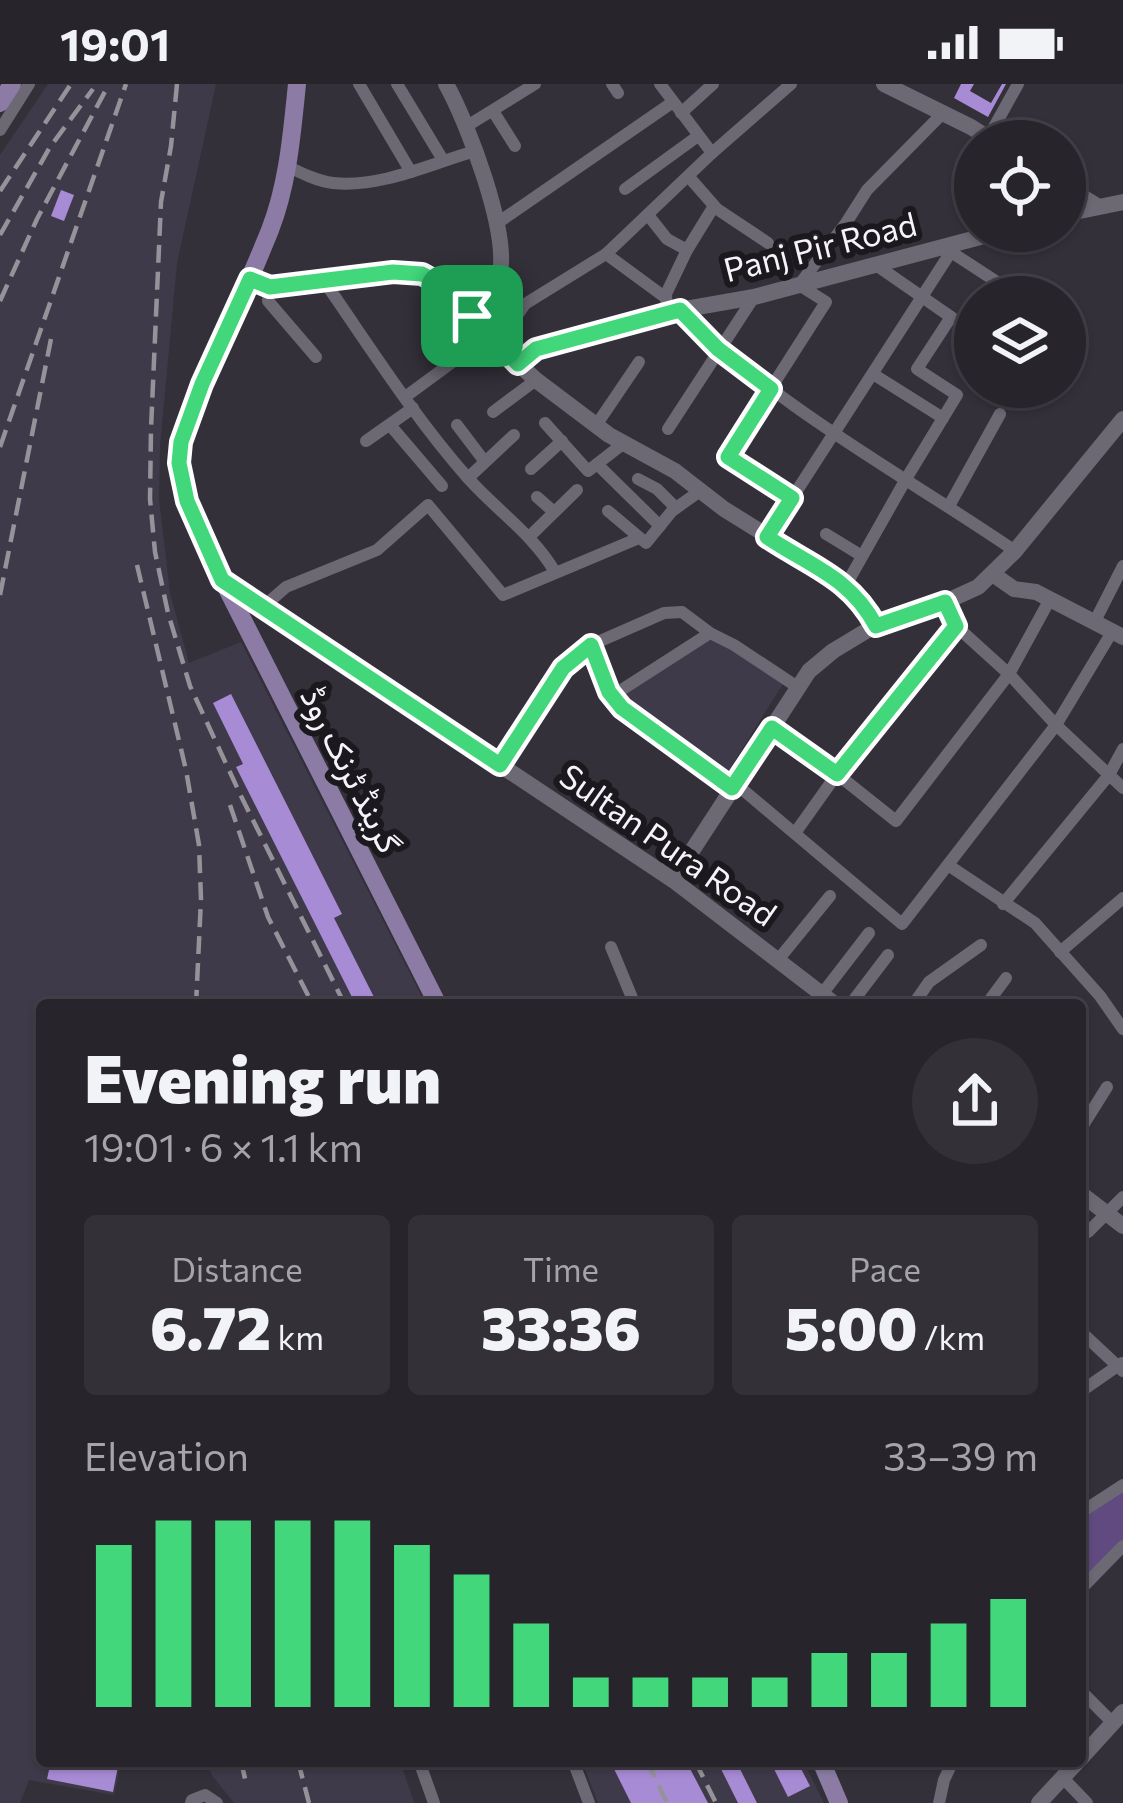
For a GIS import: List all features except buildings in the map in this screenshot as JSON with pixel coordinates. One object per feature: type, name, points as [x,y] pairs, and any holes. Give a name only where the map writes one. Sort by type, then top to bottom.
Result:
[{"type":"main road","points":[[0,103],[12,84]]},
{"type":"main road","name":"گرینڈ ٹرنک روڈ","points":[[298,84],[287,166],[273,223],[202,384],[181,442],[179,463],[187,501],[222,580],[434,999]]},
{"type":"main road","points":[[446,84],[467,126],[496,224],[499,277],[472,316]]},
{"type":"main road","points":[[884,84],[909,90],[955,120]]},
{"type":"main road","points":[[1086,199],[1097,206]]},
{"type":"main road","points":[[1086,209],[1123,202]]},
{"type":"main road","name":"Panj Pir Road","points":[[518,364],[536,349],[671,307],[754,297],[954,248]]},
{"type":"main road","points":[[250,279],[270,287],[393,272],[422,274],[442,285],[536,380],[846,585],[876,626]]},
{"type":"main road","points":[[673,880],[809,670],[876,626],[979,587],[1015,551],[1123,419]]},
{"type":"main road","points":[[994,575],[1014,589],[1036,592],[1118,634]]},
{"type":"main road","name":"Sultan Pura Road","points":[[222,580],[673,880],[831,999]]},
{"type":"main road","points":[[1086,1198],[1123,1226]]},
{"type":"main road","points":[[1086,1752],[1118,1717]]},
{"type":"main road","points":[[824,1767],[839,1803]]},
{"type":"main road","points":[[1039,1803],[1073,1767]]},
{"type":"street","points":[[0,130],[29,84]]},
{"type":"street","points":[[359,84],[411,172]]},
{"type":"street","points":[[397,84],[443,160]]},
{"type":"street","points":[[467,126],[535,84]]},
{"type":"street","points":[[660,84],[712,153]]},
{"type":"street","points":[[496,224],[713,84]]},
{"type":"street","points":[[496,344],[525,304],[606,254],[790,84]]},
{"type":"street","points":[[1000,120],[1018,84]]},
{"type":"street","points":[[493,110],[515,146]]},
{"type":"street","points":[[792,498],[728,457],[826,302],[799,285],[867,190],[943,113]]},
{"type":"street","points":[[625,189],[698,136]]},
{"type":"street","points":[[287,166],[332,183],[362,181],[411,172],[475,151]]},
{"type":"street","points":[[688,177],[714,206],[768,243]]},
{"type":"street","points":[[671,307],[687,250],[714,206]]},
{"type":"street","points":[[648,214],[667,239],[687,250]]},
{"type":"street","points":[[767,537],[954,248]]},
{"type":"street","points":[[959,252],[992,276]]},
{"type":"street","points":[[606,254],[718,349],[833,435],[1015,551]]},
{"type":"street","points":[[876,265],[954,319]]},
{"type":"street","points":[[324,281],[468,478],[530,537],[555,572]]},
{"type":"street","points":[[270,287],[268,301],[316,357]]},
{"type":"street","points":[[668,429],[754,297]]},
{"type":"street","points":[[846,585],[957,395],[917,369],[951,317]]},
{"type":"street","points":[[366,441],[389,425],[454,361]]},
{"type":"street","points":[[597,424],[639,362]]},
{"type":"street","points":[[873,374],[943,418]]},
{"type":"street","points":[[494,412],[536,380]]},
{"type":"street","points":[[949,506],[1000,414]]},
{"type":"street","points":[[545,422],[588,471],[624,442]]},
{"type":"street","points":[[389,425],[442,486]]},
{"type":"street","points":[[457,425],[485,462]]},
{"type":"street","points":[[468,478],[514,435]]},
{"type":"street","points":[[531,469],[562,442]]},
{"type":"street","points":[[597,464],[660,526]]},
{"type":"street","points":[[638,479],[676,508]]},
{"type":"street","points":[[530,537],[577,490]]},
{"type":"street","points":[[608,511],[646,543],[676,508],[700,491]]},
{"type":"street","points":[[537,497],[554,512]]},
{"type":"street","points":[[263,608],[286,587],[377,550],[428,505],[503,596],[639,538]]},
{"type":"street","points":[[826,534],[862,556]]},
{"type":"street","points":[[1094,623],[1123,566]]},
{"type":"street","points":[[772,728],[896,821],[1009,674],[1049,601]]},
{"type":"street","points":[[945,602],[956,626],[1123,788]]},
{"type":"street","points":[[500,765],[563,668],[591,645],[664,613],[682,612],[799,688]]},
{"type":"street","points":[[795,833],[956,626]]},
{"type":"street","points":[[612,696],[710,633]]},
{"type":"street","points":[[591,645],[612,696],[622,708],[795,833],[902,924],[1056,724],[1118,634]]},
{"type":"street","points":[[1004,904],[1109,775],[1123,749]]},
{"type":"street","points":[[948,865],[1035,923],[1123,1029]]},
{"type":"street","points":[[778,960],[830,896]]},
{"type":"street","points":[[1060,952],[1123,898]]},
{"type":"street","points":[[836,999],[869,933]]},
{"type":"street","points":[[918,999],[929,982],[981,945]]},
{"type":"street","points":[[611,946],[633,999]]},
{"type":"street","points":[[838,999],[888,955]]},
{"type":"street","points":[[990,999],[1006,978]]},
{"type":"street","points":[[1086,1121],[1108,1087]]},
{"type":"street","points":[[1086,1233],[1123,1197]]},
{"type":"street","points":[[1086,1335],[1121,1367],[1086,1389]]},
{"type":"street","points":[[1086,1510],[1123,1485]]},
{"type":"street","points":[[1086,1584],[1123,1546]]},
{"type":"street","points":[[1086,1694],[1118,1717]]},
{"type":"street","points":[[421,1767],[434,1803]]},
{"type":"street","points":[[575,1767],[589,1803]]},
{"type":"street","points":[[939,1803],[950,1767]]},
{"type":"street","points":[[1063,1778],[1087,1803]]},
{"type":"street","points":[[191,1803],[205,1796],[217,1803]]},
{"type":"shaded area","points":[[48,84],[216,84],[177,263],[160,446],[159,499],[170,593],[189,663],[241,642],[423,999],[36,999],[36,1767],[120,1767],[114,1795],[29,1780],[20,1803],[0,1803],[0,155]]},
{"type":"shaded area","points":[[710,633],[786,679],[722,781],[612,696]]},
{"type":"shaded area","points":[[1123,1485],[1123,1546],[1086,1584],[1086,1509]]},
{"type":"shaded area","points":[[210,1767],[402,1767],[414,1803],[234,1803]]},
{"type":"shaded area","points":[[584,1767],[806,1767],[824,1803],[598,1803]]},
{"type":"railway","points":[[0,191],[71,84]]},
{"type":"railway","points":[[0,301],[37,219],[109,84]]},
{"type":"railway","points":[[0,447],[126,84]]},
{"type":"railway","points":[[177,84],[161,202],[151,429],[155,552],[190,686],[342,999]]},
{"type":"railway","points":[[0,235],[50,147],[93,89]]},
{"type":"railway","points":[[0,595],[52,334]]},
{"type":"railway","points":[[137,565],[199,845],[196,999]]},
{"type":"railway","points":[[230,805],[268,917],[310,999]]},
{"type":"railway","points":[[242,1767],[246,1783]]},
{"type":"railway","points":[[300,1767],[309,1803]]},
{"type":"railway","points":[[650,1767],[667,1803]]},
{"type":"railway","points":[[698,1767],[716,1803]]},
{"type":"route","points":[[393,272],[422,274],[442,285],[472,316],[518,364],[536,349],[680,310],[718,349],[771,389],[728,457],[792,498],[767,537],[846,585],[876,626],[945,602],[956,626],[837,774],[772,728],[732,788],[622,708],[609,692],[591,645],[563,668],[500,765],[222,580],[187,501],[179,463],[181,442],[202,384],[250,279],[270,287],[393,272]]}]
